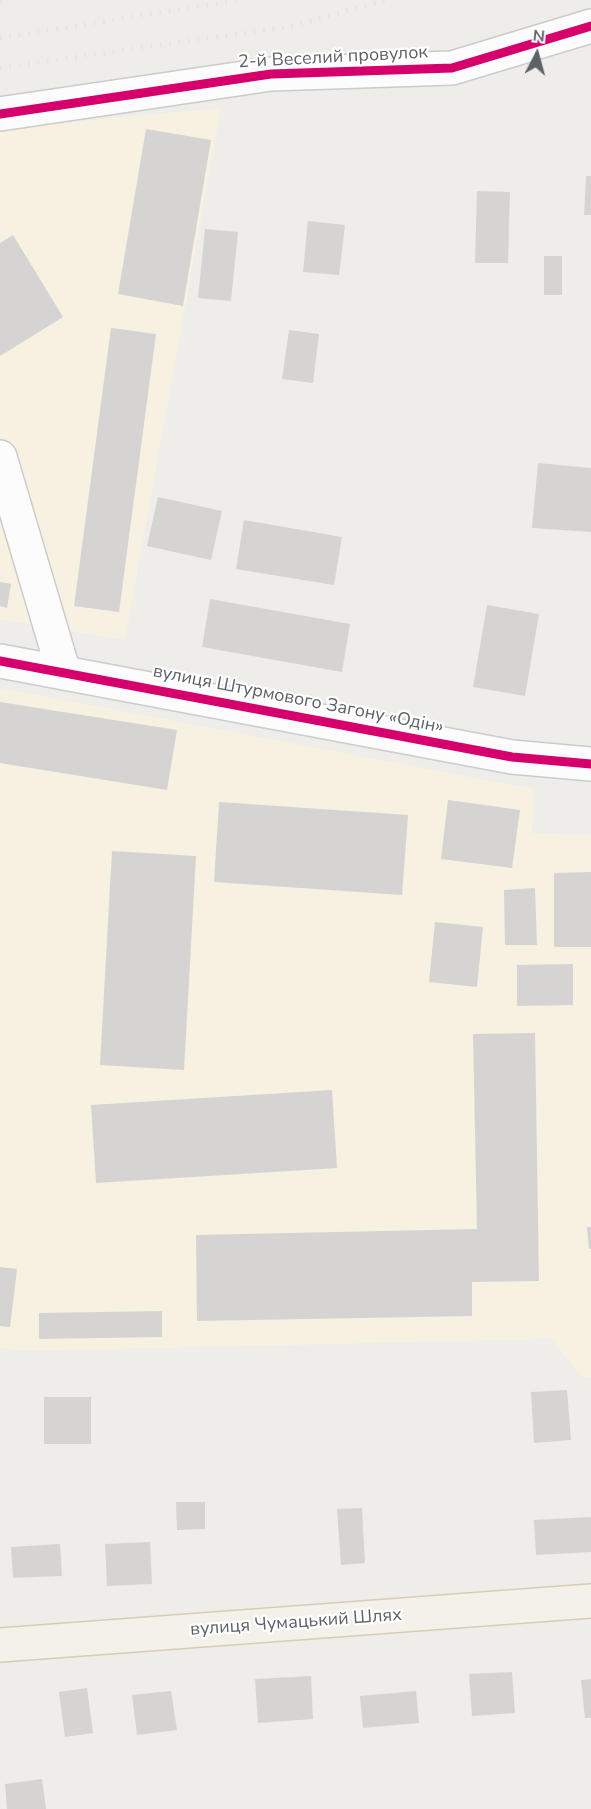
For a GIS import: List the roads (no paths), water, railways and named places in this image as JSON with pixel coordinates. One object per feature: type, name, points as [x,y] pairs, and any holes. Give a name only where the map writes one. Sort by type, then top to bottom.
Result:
[{"type":"main road","name":"вулиця Чумацький Шлях","points":[[0,1645],[591,1601]]},
{"type":"street","name":"2-й Веселий провулок","points":[[0,114],[271,74],[452,68],[591,26]]},
{"type":"street","points":[[0,457],[64,673]]},
{"type":"street","name":"вулиця Штурмового Загону «Одін»","points":[[0,661],[512,757],[591,764]]},
{"type":"railway","points":[[0,1],[4,0]]},
{"type":"railway","points":[[0,38],[240,0]]},
{"type":"railway","points":[[0,68],[293,26],[385,0]]}]
